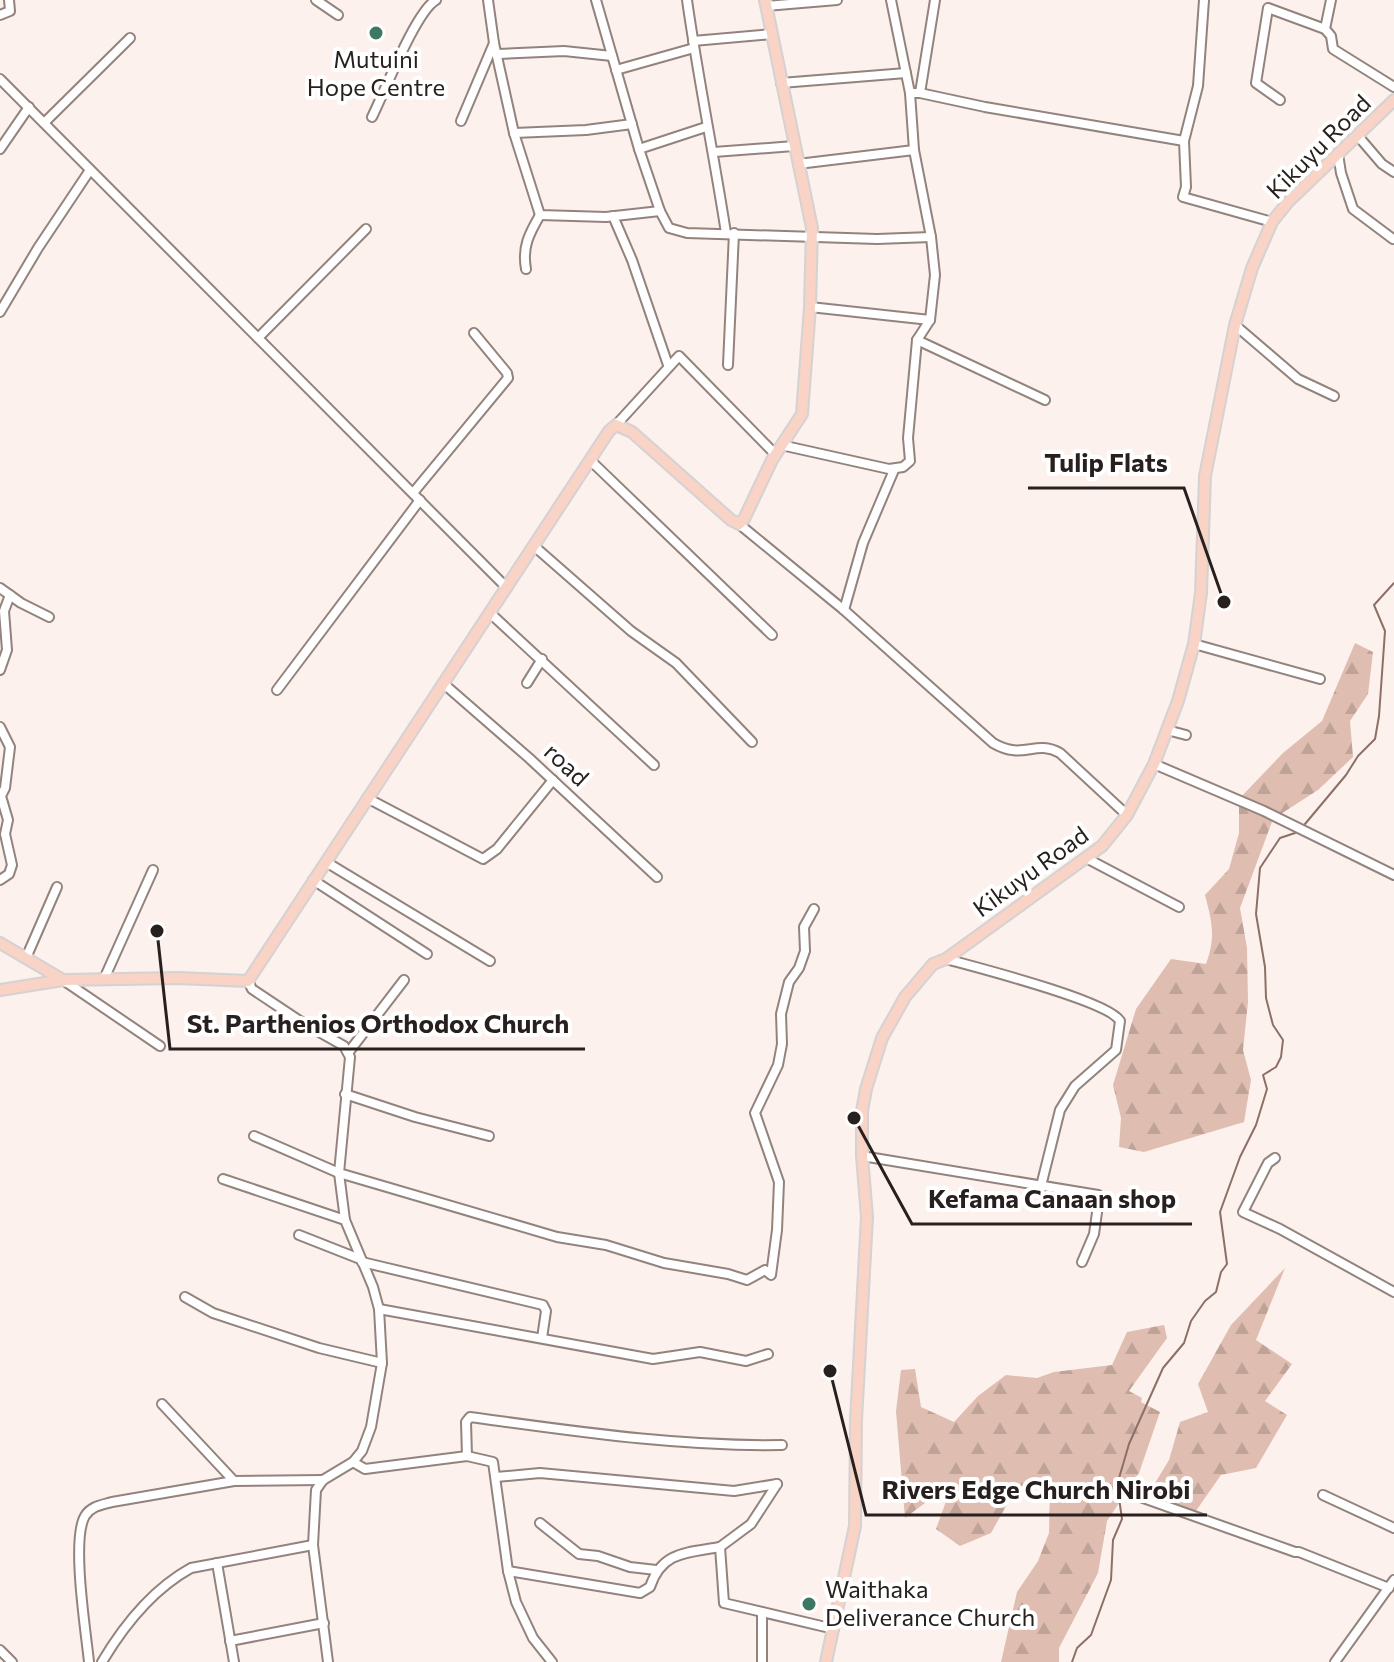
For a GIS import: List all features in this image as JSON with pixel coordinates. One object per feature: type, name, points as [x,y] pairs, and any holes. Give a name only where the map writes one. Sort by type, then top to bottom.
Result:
[{"type":"main road","points":[[0,990],[63,980],[178,978],[248,981],[609,431],[616,425],[632,432],[739,524],[744,519],[778,449],[802,414],[813,237],[766,3]]},
{"type":"main road","name":"Kikuyu Road","points":[[826,1662],[855,1526],[856,1420],[867,1217],[862,1111],[882,1038],[905,997],[933,964],[946,959],[1086,858],[1116,832],[1127,815],[1154,764],[1194,644],[1201,593],[1205,476],[1235,325],[1252,268],[1272,222],[1288,202],[1394,100]]},
{"type":"main road","points":[[0,943],[63,980]]},
{"type":"street","points":[[0,15],[10,11],[9,0]]},
{"type":"street","points":[[316,0],[338,15]]},
{"type":"street","points":[[372,117],[418,21],[428,4],[436,0]]},
{"type":"street","points":[[488,0],[514,133],[540,215],[525,241],[523,254],[526,269]]},
{"type":"street","points":[[596,0],[639,149],[669,228],[674,231],[813,237],[931,237]]},
{"type":"street","points":[[687,0],[706,127],[730,233],[728,365]]},
{"type":"street","points":[[766,3],[837,0]]},
{"type":"street","points":[[616,425],[676,357],[681,358],[733,414],[778,449],[894,470],[910,461],[908,438],[917,340],[930,320],[935,275],[914,150],[910,93],[891,0]]},
{"type":"street","points":[[920,93],[935,0]]},
{"type":"street","points":[[1204,0],[1198,86],[1184,141],[1186,187],[1183,197],[1272,222]]},
{"type":"street","points":[[1325,29],[1331,0]]},
{"type":"street","points":[[1280,100],[1256,83],[1268,8],[1325,29],[1331,36],[1333,49],[1394,87]]},
{"type":"street","points":[[616,70],[693,44],[772,34]]},
{"type":"street","points":[[44,123],[130,38]]},
{"type":"street","points":[[461,121],[494,43]]},
{"type":"street","points":[[498,54],[564,51],[612,56]]},
{"type":"street","points":[[781,83],[906,73]]},
{"type":"street","points":[[0,79],[507,588]]},
{"type":"street","points":[[910,93],[1184,141]]},
{"type":"street","points":[[0,149],[29,107]]},
{"type":"street","points":[[514,133],[586,130],[632,124]]},
{"type":"street","points":[[639,149],[706,127]]},
{"type":"street","points":[[1358,136],[1382,164],[1394,172]]},
{"type":"street","points":[[714,152],[794,146]]},
{"type":"street","points":[[798,164],[914,150]]},
{"type":"street","points":[[1338,154],[1353,209],[1393,239]]},
{"type":"street","points":[[0,312],[90,170]]},
{"type":"street","points":[[540,215],[613,216],[660,211]]},
{"type":"street","points":[[613,216],[632,260],[668,365]]},
{"type":"street","points":[[258,338],[366,229]]},
{"type":"street","points":[[810,307],[930,320]]},
{"type":"street","points":[[1235,325],[1298,379],[1334,396]]},
{"type":"street","points":[[277,690],[417,496],[508,378],[474,333]]},
{"type":"street","points":[[917,340],[1045,400]]},
{"type":"street","points":[[591,461],[772,635]]},
{"type":"street","points":[[844,610],[863,543],[894,470]]},
{"type":"street","points":[[739,524],[844,610],[993,743],[1007,751],[1020,752],[1042,747],[1060,753],[1127,815]]},
{"type":"street","points":[[534,546],[631,631],[676,663],[752,742]]},
{"type":"street","points":[[0,588],[49,617]]},
{"type":"street","points":[[0,670],[7,650],[4,611],[10,595]]},
{"type":"street","points":[[490,613],[654,765]]},
{"type":"street","points":[[1194,644],[1320,679]]},
{"type":"street","points":[[527,683],[542,659]]},
{"type":"street","name":"road","points":[[444,684],[657,877]]},
{"type":"street","points":[[0,727],[10,747],[5,788],[1,796],[8,820],[5,834],[12,865],[9,874],[0,880]]},
{"type":"street","points":[[1167,730],[1186,735]]},
{"type":"street","points":[[1154,764],[1264,811],[1394,875]]},
{"type":"street","points":[[367,798],[483,859],[497,849],[553,780]]},
{"type":"street","points":[[1086,858],[1179,907]]},
{"type":"street","points":[[326,862],[490,961]]},
{"type":"street","points":[[104,979],[153,870]]},
{"type":"street","points":[[313,880],[427,954]]},
{"type":"street","points":[[26,958],[57,887]]},
{"type":"street","points":[[254,1136],[339,1173],[557,1237],[606,1245],[664,1263],[747,1280],[765,1270],[771,1275],[779,1182],[755,1113],[778,1065],[782,1044],[781,1014],[789,982],[799,968],[805,951],[804,927],[814,909]]},
{"type":"street","points":[[946,959],[1086,1001],[1113,1013],[1120,1021],[1116,1050],[1089,1072],[1069,1094],[1060,1110],[1041,1186]]},
{"type":"street","points":[[63,980],[160,1046]]},
{"type":"street","points":[[348,1053],[404,980]]},
{"type":"street","points":[[248,981],[252,989],[344,1046],[350,1057],[339,1173],[345,1220],[379,1309],[382,1363],[371,1427],[362,1451],[353,1462],[323,1480],[316,1490],[313,1545],[328,1662]]},
{"type":"street","points":[[345,1094],[415,1117],[489,1136]]},
{"type":"street","points":[[862,1156],[1098,1195],[1094,1234],[1082,1262]]},
{"type":"street","points":[[1275,1158],[1268,1163],[1243,1212],[1394,1292]]},
{"type":"street","points":[[223,1179],[345,1220]]},
{"type":"street","points":[[299,1235],[361,1261],[543,1305],[546,1311],[542,1338]]},
{"type":"street","points":[[185,1297],[213,1313],[319,1348],[382,1363]]},
{"type":"street","points":[[379,1309],[653,1359],[700,1352],[746,1361],[768,1354]]},
{"type":"street","points":[[162,1404],[234,1481]]},
{"type":"street","points":[[467,1456],[466,1422],[470,1417],[623,1438],[743,1446],[782,1445]]},
{"type":"street","points":[[353,1462],[365,1469],[467,1456],[493,1462],[508,1571],[516,1602],[533,1638],[554,1661]]},
{"type":"street","points":[[496,1477],[540,1473],[734,1491],[777,1484],[751,1524],[720,1547],[675,1555],[656,1570],[650,1587],[640,1593],[508,1571]]},
{"type":"street","points":[[89,1662],[80,1560],[85,1515],[95,1506],[234,1481],[323,1480]]},
{"type":"street","points":[[1118,1489],[1391,1584],[1335,1662]]},
{"type":"street","points":[[1323,1495],[1394,1528]]},
{"type":"street","points":[[540,1523],[579,1554],[656,1570]]},
{"type":"street","points":[[102,1662],[153,1594],[176,1576],[191,1568],[313,1545]]},
{"type":"street","points":[[720,1547],[724,1603],[834,1629]]},
{"type":"street","points":[[217,1563],[234,1662]]},
{"type":"street","points":[[762,1612],[762,1662]]},
{"type":"street","points":[[230,1641],[324,1623]]},
{"type":"street","points":[[0,1650],[12,1662]]},
{"type":"green space","points":[[1355,643],[1373,652],[1368,694],[1350,721],[1353,757],[1318,790],[1273,819],[1240,908],[1247,948],[1248,1002],[1243,1050],[1251,1080],[1244,1122],[1144,1152],[1119,1147],[1121,1118],[1113,1085],[1136,1009],[1171,959],[1206,964],[1212,930],[1205,895],[1229,869],[1239,833],[1239,799],[1283,753],[1322,721]]},
{"type":"green space","points":[[1285,1268],[1256,1340],[1292,1364],[1265,1401],[1287,1415],[1256,1468],[1221,1475],[1191,1518],[1146,1498],[1169,1460],[1180,1422],[1208,1412],[1198,1384],[1231,1325]]},
{"type":"green space","points":[[1164,1325],[1167,1338],[1129,1391],[1160,1412],[1139,1473],[1107,1521],[1098,1573],[1059,1648],[1059,1662],[1001,1662],[1017,1592],[1038,1561],[1049,1533],[1050,1488],[1026,1488],[1009,1501],[991,1533],[960,1546],[936,1529],[953,1482],[905,1518],[896,1411],[901,1370],[915,1369],[921,1407],[954,1422],[978,1396],[1006,1375],[1037,1378],[1054,1372],[1112,1365],[1127,1332]]},
{"type":"waterway","points":[[1305,824],[1375,739],[1385,631],[1374,605],[1394,583]]},
{"type":"waterway","points":[[1117,1485],[1129,1444],[1163,1368],[1184,1343],[1191,1321],[1205,1301],[1216,1292],[1221,1272],[1227,1264],[1220,1212],[1240,1157],[1256,1125],[1267,1089],[1263,1075],[1276,1067],[1283,1040],[1273,1025],[1266,998],[1265,967],[1256,914],[1260,868],[1280,838],[1298,832]]},
{"type":"waterway","points":[[1072,1662],[1077,1648],[1091,1635],[1111,1580],[1113,1540],[1122,1519],[1118,1491]]},
{"type":"place","name":"Mutuini Hope Centre","points":[[376,33]]},
{"type":"place","name":"Tulip Flats","points":[[1224,602]]},
{"type":"place","name":"St. Parthenios Orthodox Church","points":[[157,931]]},
{"type":"place","name":"Kefama Canaan shop","points":[[854,1118]]},
{"type":"place","name":"Rivers Edge Church Nirobi","points":[[830,1371]]},
{"type":"place","name":"Waithaka Deliverance Church","points":[[809,1604]]}]
